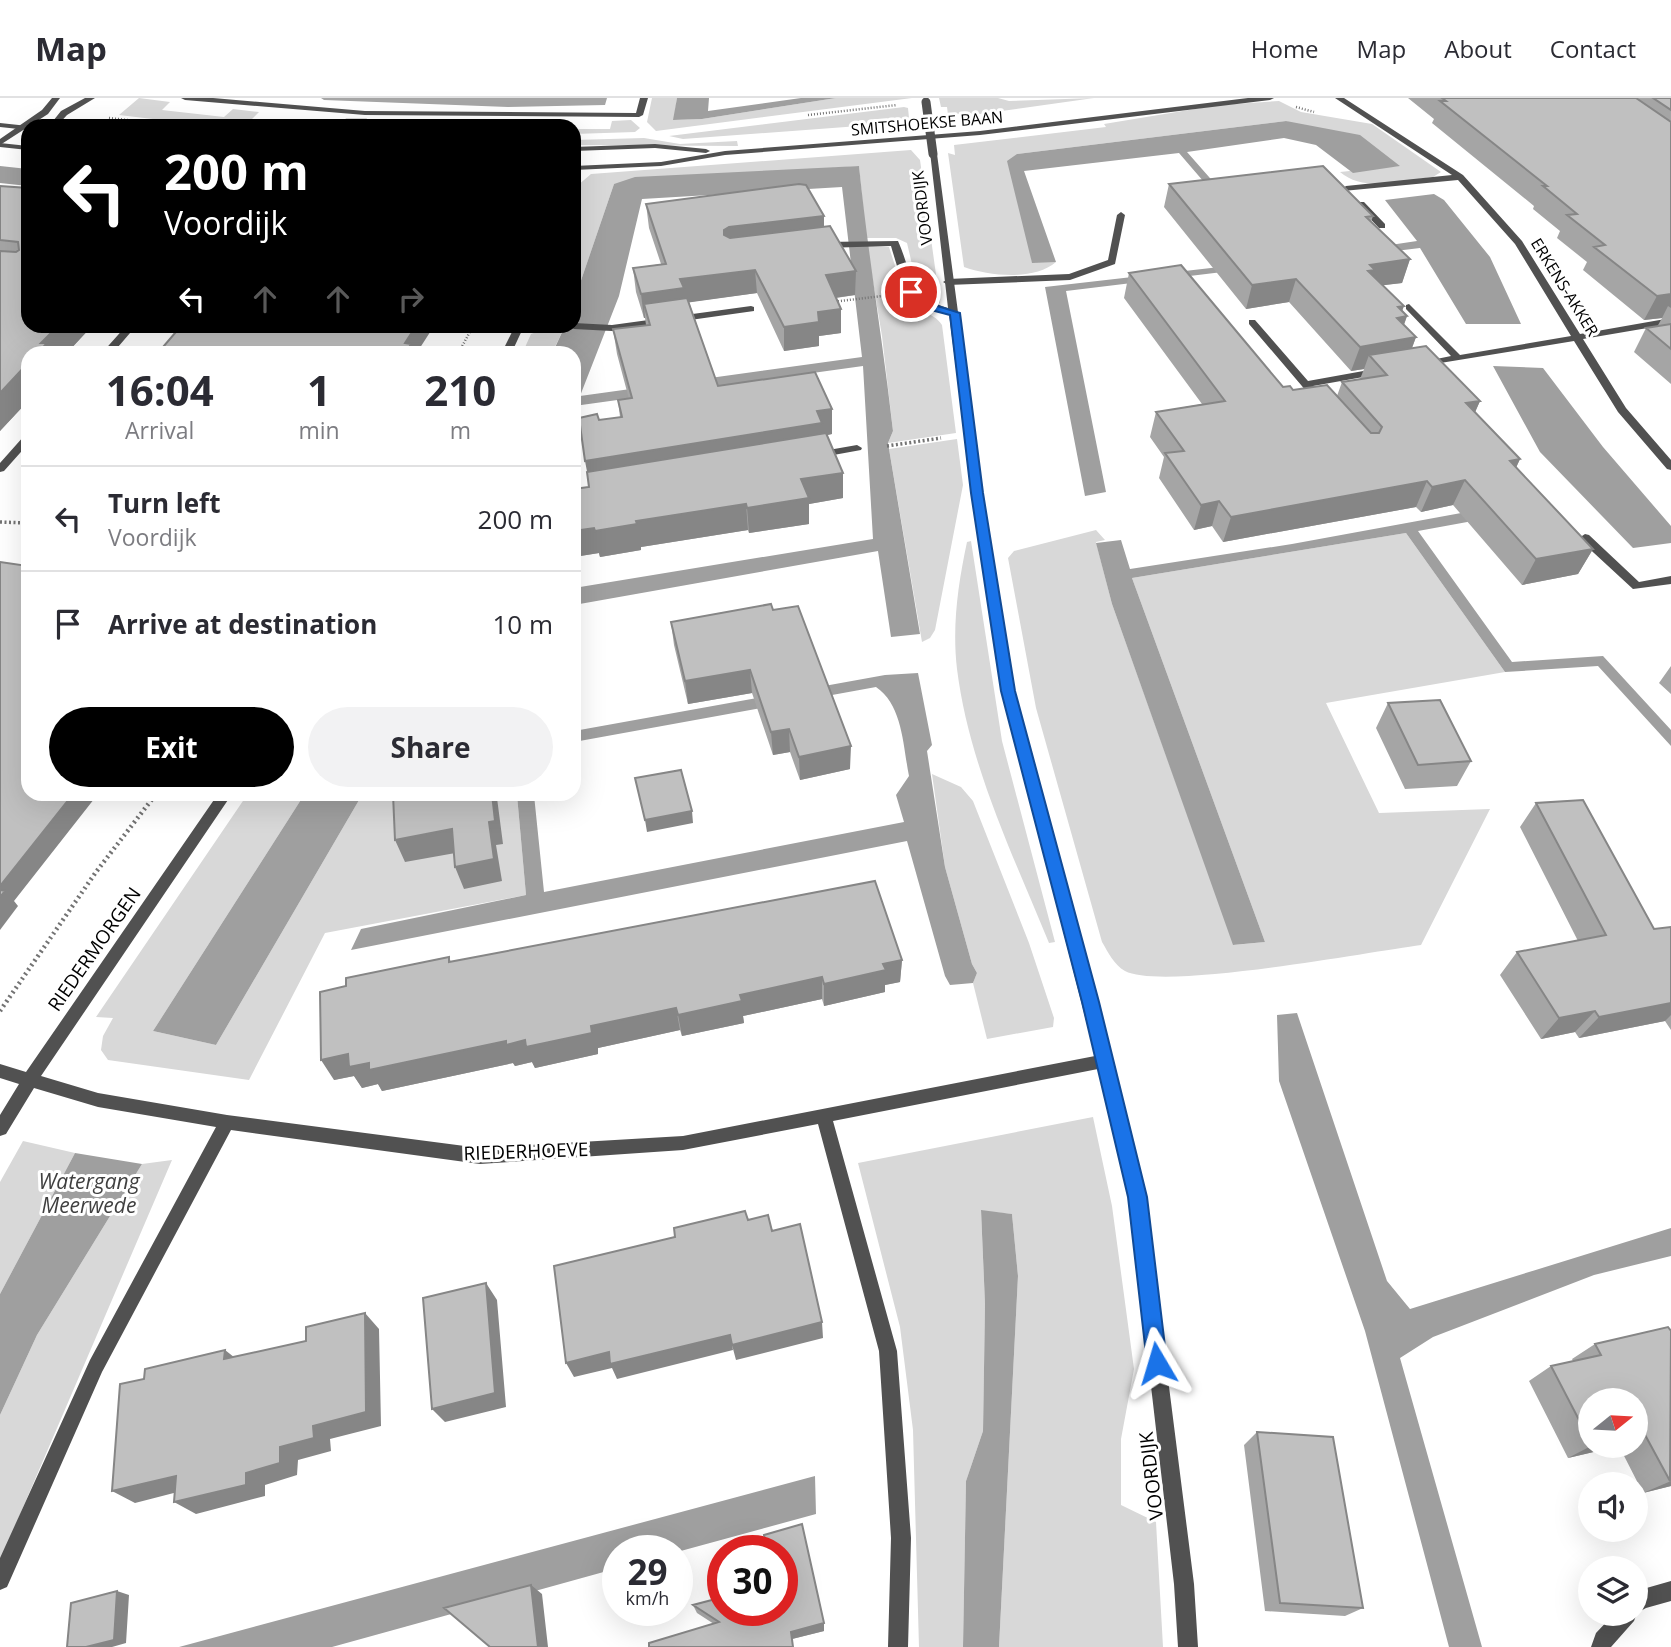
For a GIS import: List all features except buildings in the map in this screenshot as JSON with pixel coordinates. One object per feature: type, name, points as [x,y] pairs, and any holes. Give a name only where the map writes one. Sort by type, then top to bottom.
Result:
[{"type":"street","points":[[35,119],[56,98]]},
{"type":"street","points":[[59,119],[64,113],[91,98]]},
{"type":"street","points":[[185,98],[365,113],[639,115],[644,98]]},
{"type":"street","name":"SMITSHOEKSE BAAN","points":[[1173,107],[1206,98]]},
{"type":"street","name":"SMITSHOEKSE BAAN","points":[[581,168],[661,164],[725,153],[980,133],[1173,107],[1270,98]]},
{"type":"street","name":"ERKENS-AKKER","points":[[1339,98],[1460,177],[1520,243],[1622,410],[1671,467]]},
{"type":"street","name":"VOORDIJK","points":[[926,100],[977,493],[1008,691],[1137,1197],[1184,1584],[1188,1647]]},
{"type":"street","points":[[0,125],[21,127]]},
{"type":"street","points":[[0,144],[21,129]]},
{"type":"street","points":[[0,144],[21,147]]},
{"type":"street","name":"SMITSHOEKSE BAAN","points":[[581,149],[655,146],[725,153]]},
{"type":"street","points":[[1346,189],[1460,177]]},
{"type":"street","points":[[1338,181],[1382,226]]},
{"type":"street","points":[[948,282],[1070,278],[1112,262],[1122,215]]},
{"type":"street","name":"VOORDIJK","points":[[807,247],[895,243],[911,292],[924,305],[955,313]]},
{"type":"street","points":[[1409,307],[1458,358]]},
{"type":"street","points":[[581,326],[612,328],[751,309]]},
{"type":"street","points":[[1408,366],[1671,321]]},
{"type":"street","points":[[1252,322],[1323,404]]},
{"type":"street","points":[[1306,384],[1395,369]]},
{"type":"street","points":[[0,468],[21,446]]},
{"type":"street","points":[[803,457],[857,448]]},
{"type":"street","points":[[1585,538],[1637,586],[1671,580]]},
{"type":"street","name":"RIEDERMORGEN","points":[[0,1129],[31,1078],[221,801]]},
{"type":"street","name":"RIEDERHOEVE","points":[[0,1071],[98,1100],[227,1122],[480,1156],[683,1143],[1104,1061]]},
{"type":"street","points":[[824,1116],[888,1351],[901,1538],[898,1647]]},
{"type":"street","points":[[0,1580],[96,1366],[227,1122]]},
{"type":"street","points":[[1648,1597],[1671,1591]]},
{"type":"street","points":[[1601,1647],[1603,1640],[1616,1626]]},
{"type":"path","points":[[820,304],[880,296]]},
{"type":"path","points":[[897,444],[922,441]]},
{"type":"path","points":[[0,522],[21,523]]},
{"type":"path","points":[[0,1011],[96,872],[151,801]]},
{"type":"shaded area","points":[[139,98],[170,102],[162,110],[224,117],[233,109],[259,112],[252,119],[153,119],[119,115]]},
{"type":"shaded area","points":[[652,98],[677,98],[674,120],[702,119],[836,98],[912,98],[656,131],[647,122]]},
{"type":"shaded area","points":[[939,98],[998,98],[1009,101],[1094,98],[973,115],[948,115],[947,107],[941,107]]},
{"type":"shaded area","points":[[1279,101],[1301,112],[1372,124],[1441,172],[1433,177],[1385,184],[1361,182],[1340,172],[1398,166],[1286,121],[1017,154],[1032,262],[1056,262],[1036,272],[1012,275],[986,273],[964,267],[948,153],[955,155],[954,145],[1106,127],[1104,124],[1219,105]]},
{"type":"shaded area","points":[[908,108],[909,118],[886,120],[886,124],[683,139],[669,136]]},
{"type":"shaded area","points":[[631,120],[640,128],[635,132],[581,134],[581,129],[610,129],[612,121]]},
{"type":"shaded area","points":[[644,138],[680,144],[737,141],[738,146],[581,145],[581,140]]},
{"type":"shaded area","points":[[911,150],[920,160],[940,303],[920,287],[907,243],[896,238],[866,238],[859,166],[614,184],[581,281],[581,183],[591,174]]},
{"type":"shaded area","points":[[867,246],[889,247],[906,300],[942,325],[956,433],[888,443],[893,431],[882,336]]},
{"type":"shaded area","points":[[562,333],[555,346],[526,346],[531,334]]},
{"type":"shaded area","points":[[957,439],[963,485],[935,630],[930,638],[922,642],[889,449]]},
{"type":"shaded area","points":[[1096,530],[1105,540],[1096,542],[1112,604],[1234,945],[1265,942],[1132,578],[1406,533],[1505,672],[1326,703],[1379,813],[1490,809],[1421,945],[1267,968],[1180,976],[1146,976],[1125,971],[1114,962],[1102,942],[1036,708],[1008,558],[1014,551]]},
{"type":"shaded area","points":[[971,541],[1002,741],[1055,942],[1049,943],[1007,843],[982,775],[963,705],[957,669],[956,621],[967,542]]},
{"type":"shaded area","points":[[932,774],[961,787],[973,801],[1029,943],[1054,1018],[1053,1027],[987,1039],[973,983],[977,973],[972,964],[945,867]]},
{"type":"shaded area","points":[[243,801],[300,801],[153,1031],[216,1045],[358,801],[518,801],[526,895],[325,933],[249,1080],[108,1060],[101,1050],[103,1036],[113,1018],[96,1017]]},
{"type":"shaded area","points":[[1093,1117],[1112,1206],[1134,1369],[1121,1439],[1121,1505],[1156,1522],[1163,1647],[999,1647],[1018,1276],[1012,1214],[981,1211],[985,1304],[983,1431],[966,1481],[963,1647],[919,1647],[913,1430],[900,1327],[858,1163]]},
{"type":"shaded area","points":[[23,1141],[75,1153],[0,1294],[0,1182]]},
{"type":"shaded area","points":[[172,1160],[0,1561],[0,1415],[37,1335],[142,1164]]},
{"type":"water","points":[[677,98],[709,98],[708,111],[801,98],[836,98],[702,119],[673,120]]},
{"type":"water","points":[[1286,121],[1360,135],[1400,166],[1353,173],[1316,145],[1284,138],[1187,152],[1283,261],[1417,241],[1385,200],[1434,194],[1444,200],[1490,257],[1521,324],[1466,324],[1420,248],[1066,291],[1106,492],[1085,496],[1045,287],[1272,261],[1179,153],[1024,171],[1056,262],[1032,263],[1007,161],[1017,154]]},
{"type":"water","points":[[0,166],[21,168],[21,185],[0,183]]},
{"type":"water","points":[[859,166],[893,431],[888,443],[920,634],[891,637],[878,551],[581,604],[581,587],[873,539],[863,366],[581,405],[581,396],[862,357],[842,187],[642,199],[619,296],[581,393],[581,346],[556,346],[562,333],[581,333],[581,281],[614,184],[635,177]]},
{"type":"water","points":[[1493,366],[1543,368],[1603,447],[1671,526],[1671,543],[1633,548],[1540,452]]},
{"type":"water","points":[[1543,498],[1544,508],[1418,531],[1512,662],[1603,656],[1671,730],[1671,746],[1598,666],[1505,672],[1406,533],[1132,578],[1265,942],[1233,945],[1112,604],[1096,543],[1121,540],[1130,569],[1292,544]]},
{"type":"water","points":[[918,673],[932,745],[927,751],[945,867],[972,964],[977,973],[973,983],[950,985],[945,976],[907,841],[351,950],[361,929],[526,895],[518,801],[535,801],[544,892],[904,822],[896,795],[909,776],[903,740],[892,704],[876,687],[581,741],[581,730],[885,675]]},
{"type":"water","points":[[300,801],[358,801],[216,1045],[153,1031]]},
{"type":"water","points":[[1297,1013],[1387,1281],[1410,1309],[1671,1228],[1671,1256],[1594,1275],[1433,1337],[1400,1358],[1482,1647],[1449,1647],[1365,1331],[1279,1081],[1277,1015]]},
{"type":"water","name":"Watergang Meerwede","points":[[75,1153],[142,1164],[37,1335],[0,1415],[0,1294]]},
{"type":"water","points":[[981,1210],[1012,1214],[1018,1276],[999,1647],[963,1647],[966,1481],[983,1431],[985,1304]]},
{"type":"water","points":[[815,1476],[816,1514],[739,1535],[707,1535],[707,1544],[693,1548],[693,1535],[602,1535],[602,1572],[332,1647],[179,1647]]},
{"type":"route","points":[[911,292],[924,305],[955,313],[977,493],[1008,691],[1090,1002],[1137,1197],[1157,1363]]}]
